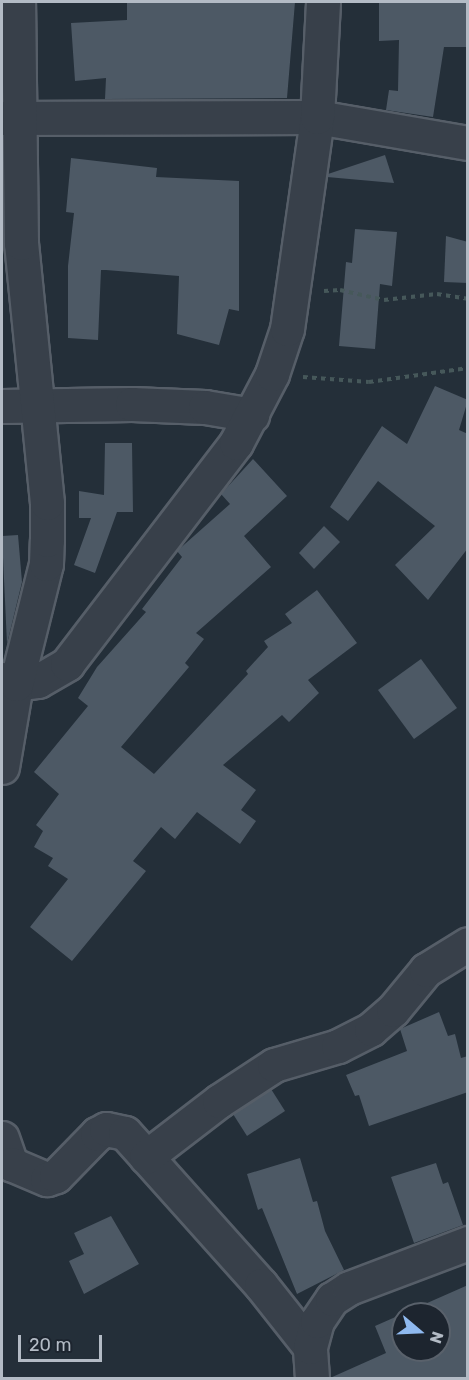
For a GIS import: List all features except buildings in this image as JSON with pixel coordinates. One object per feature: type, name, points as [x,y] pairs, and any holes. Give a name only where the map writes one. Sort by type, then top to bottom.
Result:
[{"type":"street","points":[[9,681],[38,681],[67,664],[206,484],[252,415],[272,374],[287,329],[316,117],[323,2]]},
{"type":"street","points":[[2,767],[9,681],[46,564],[47,503],[10,117],[13,14]]},
{"type":"street","points":[[10,117],[167,120],[316,117],[468,142]]},
{"type":"street","points":[[2,406],[132,404],[205,407],[252,415]]},
{"type":"street","points":[[146,1157],[219,1101],[274,1065],[338,1046],[371,1029],[393,1010],[426,970],[468,944]]},
{"type":"street","points":[[2,1138],[11,1164],[37,1178],[56,1176],[106,1129],[125,1133],[261,1285],[311,1363]]},
{"type":"street","points":[[311,1363],[317,1321],[332,1299],[349,1288],[468,1244]]},
{"type":"path","points":[[291,299],[334,290],[384,300],[437,294],[468,299]]},
{"type":"path","points":[[272,374],[369,382],[468,368]]}]
